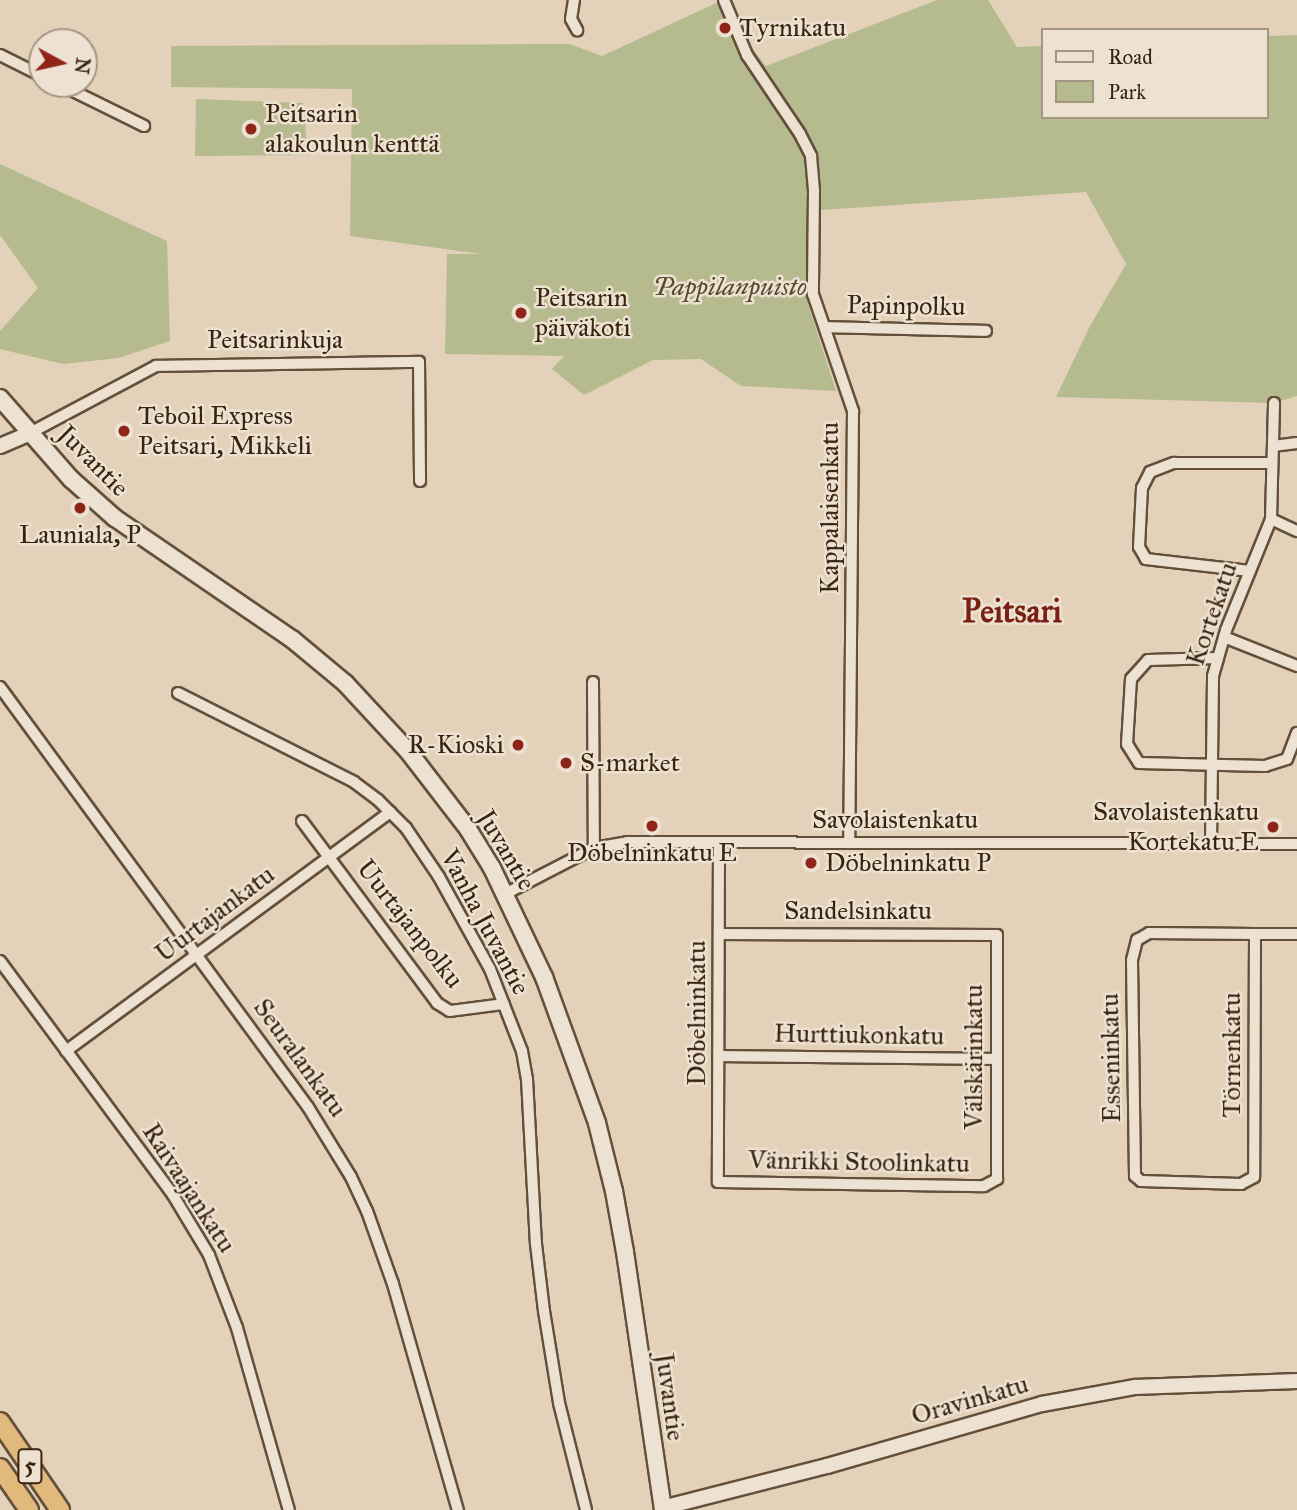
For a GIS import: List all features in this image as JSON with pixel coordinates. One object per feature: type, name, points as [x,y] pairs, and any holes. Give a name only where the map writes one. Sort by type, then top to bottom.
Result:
[{"type":"highway","name":"5","points":[[0,1422],[59,1508]]},
{"type":"highway","name":"5","points":[[0,1468],[29,1510]]},
{"type":"main road","name":"Juvantie","points":[[0,398],[71,479],[115,518],[292,639],[345,683],[408,751],[468,829],[505,894],[572,1046],[600,1134],[625,1252],[661,1509]]},
{"type":"street","points":[[574,0],[571,19],[577,30]]},
{"type":"street","name":"Kappalaisenkatu","points":[[724,0],[747,55],[800,134],[811,156],[814,190],[813,294],[853,411],[849,843]]},
{"type":"street","points":[[0,55],[28,69]]},
{"type":"street","points":[[87,98],[144,126]]},
{"type":"street","name":"Papinpolku","points":[[825,327],[986,331]]},
{"type":"street","name":"Peitsarinkuja","points":[[30,433],[156,366],[419,362],[420,481]]},
{"type":"street","name":"Kortekatu","points":[[1211,844],[1213,676],[1224,638],[1271,519],[1274,403]]},
{"type":"street","points":[[0,446],[30,433]]},
{"type":"street","points":[[1273,446],[1297,443]]},
{"type":"street","points":[[1250,571],[1146,559],[1139,547],[1142,488],[1150,472],[1174,463],[1272,463]]},
{"type":"street","points":[[1271,519],[1297,531]]},
{"type":"street","points":[[1224,638],[1297,666]]},
{"type":"street","points":[[1218,657],[1148,660],[1131,679],[1127,744],[1139,763],[1265,766],[1287,759],[1297,733]]},
{"type":"street","points":[[593,682],[594,848]]},
{"type":"street","name":"Seuralankatu","points":[[0,687],[330,1139],[367,1211],[393,1284],[458,1510]]},
{"type":"street","name":"Vanha Juvantie","points":[[178,693],[354,782],[390,812],[439,877],[490,969],[522,1051],[527,1079],[536,1244],[544,1311],[559,1403],[586,1510]]},
{"type":"street","name":"Uurtajankatu","points":[[66,1051],[390,812]]},
{"type":"street","name":"Uurtajanpolku","points":[[302,821],[436,1003],[450,1011],[504,1004]]},
{"type":"street","name":"Savolaistenkatu","points":[[505,894],[594,848],[627,842],[1297,844]]},
{"type":"street","name":"Döbelninkatu","points":[[718,1182],[719,844]]},
{"type":"street","name":"Sandelsinkatu","points":[[719,934],[872,932],[997,935]]},
{"type":"street","name":"Esseninkatu","points":[[1135,1176],[1132,961],[1137,940],[1149,933],[1255,934]]},
{"type":"street","points":[[1255,934],[1297,934]]},
{"type":"street","name":"Törnenkatu","points":[[1135,1176],[1141,1181],[1241,1184],[1254,1177],[1255,934]]},
{"type":"street","name":"Välskärinkatu","points":[[997,935],[998,1179]]},
{"type":"street","name":"Raivaajankatu","points":[[0,961],[173,1195],[209,1255],[237,1328],[289,1510]]},
{"type":"street","name":"Hurttiukonkatu","points":[[720,1056],[996,1059]]},
{"type":"street","name":"Vänrikki Stoolinkatu","points":[[718,1182],[984,1186],[998,1179]]},
{"type":"street","name":"Oravinkatu","points":[[661,1509],[1042,1404],[1135,1387],[1297,1381]]},
{"type":"green space","name":"Pappilanpuisto","points":[[937,0],[988,0],[1017,47],[1042,46],[1042,119],[1269,119],[1269,36],[1297,35],[1297,396],[1274,403],[1056,397],[1090,326],[1126,264],[1086,192],[807,211],[808,304],[836,391],[741,386],[701,359],[653,360],[584,395],[552,369],[564,356],[445,354],[447,254],[481,254],[350,236],[352,89],[171,87],[171,46],[570,44],[602,56],[716,3],[766,66]]},
{"type":"green space","name":"Peitsarin alakoulun kenttä","points":[[196,99],[303,103],[308,155],[195,156]]},
{"type":"green space","points":[[0,164],[167,241],[170,341],[119,358],[63,364],[0,349],[0,331],[38,288],[0,235]]},
{"type":"place","name":"Tyrnikatu","points":[[725,28]]},
{"type":"place","name":"Peitsarin alakoulun kenttä","points":[[251,129]]},
{"type":"place","name":"Peitsarin päiväkoti","points":[[521,313]]},
{"type":"place","name":"Teboil Express Peitsari, Mikkeli","points":[[124,431]]},
{"type":"place","name":"Launiala, P","points":[[80,508]]},
{"type":"place","name":"R-Kioski","points":[[518,745]]},
{"type":"place","name":"S-market","points":[[566,763]]},
{"type":"place","name":"Döbelninkatu E","points":[[652,826]]},
{"type":"place","name":"Savolaistenkatu Kortekatu E","points":[[1273,827]]},
{"type":"place","name":"Döbelninkatu P","points":[[811,863]]},
{"type":"district","name":"Peitsari","points":[[1012,612]]}]
